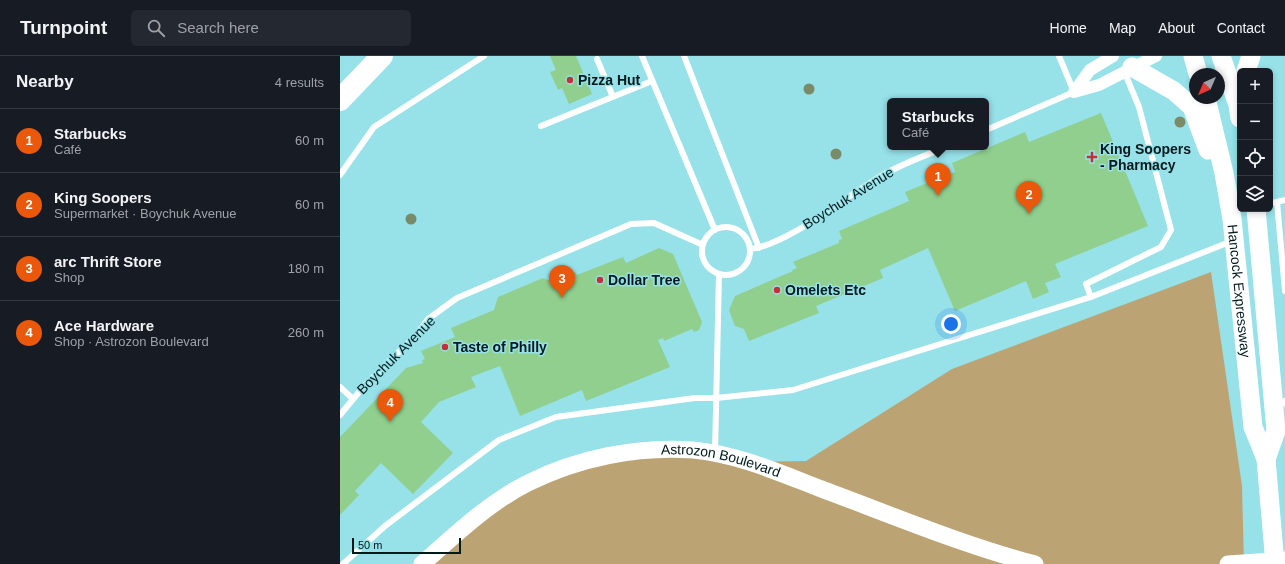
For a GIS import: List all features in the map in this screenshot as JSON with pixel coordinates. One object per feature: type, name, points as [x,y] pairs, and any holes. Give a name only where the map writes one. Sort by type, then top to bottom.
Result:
[{"type":"highway","points":[[340,100],[382,56]]},
{"type":"main road","points":[[1193,56],[1196,68]]},
{"type":"main road","points":[[1221,56],[1238,104]]},
{"type":"main road","points":[[1247,68],[1251,56]]},
{"type":"main road","points":[[1128,69],[1174,91],[1192,107],[1211,160],[1224,173]]},
{"type":"main road","name":"Hancock Expressway","points":[[1207,104],[1224,173],[1235,240],[1253,427],[1266,459],[1278,562]]},
{"type":"main road","name":"Hancock Expressway","points":[[1256,212],[1279,408],[1276,431],[1266,459]]},
{"type":"main road","name":"Astrozon Boulevard","points":[[422,564],[475,518],[496,503],[527,484],[552,472],[603,456],[638,451],[676,450],[714,454],[747,462],[783,474],[988,552],[1035,564]]},
{"type":"main road","points":[[1228,564],[1278,562]]},
{"type":"street","points":[[1074,92],[1090,70],[1113,56]]},
{"type":"street","points":[[1074,92],[1098,85],[1156,56]]},
{"type":"lane","points":[[340,175],[374,127],[484,56]]},
{"type":"lane","points":[[642,56],[715,230]]},
{"type":"lane","points":[[684,56],[759,248]]},
{"type":"lane","points":[[989,129],[1074,92],[1059,56]]},
{"type":"lane","points":[[597,59],[613,97]]},
{"type":"lane","points":[[1091,297],[1086,284],[1161,247],[1171,230],[1128,69]]},
{"type":"lane","points":[[541,126],[652,81]]},
{"type":"lane","name":"Boychuk Avenue","points":[[750,249],[759,248],[797,230],[894,169],[939,150]]},
{"type":"lane","points":[[1285,200],[1273,202],[1283,237],[1285,291]]},
{"type":"lane","name":"Boychuk Avenue","points":[[340,415],[353,399],[415,336],[428,320],[457,298],[631,224],[654,223],[703,245]]},
{"type":"lane","points":[[723,227],[731,228],[740,232],[746,238],[750,249],[749,258],[746,266],[738,273],[728,276],[719,274],[709,268],[704,261],[703,245],[708,235],[715,230],[723,227]]},
{"type":"lane","points":[[344,564],[385,526],[499,440],[556,417],[695,398],[716,398],[793,390],[1091,297],[1235,240]]},
{"type":"lane","points":[[714,454],[719,274]]},
{"type":"lane","name":"Boychuk Avenue","points":[[340,387],[353,399]]},
{"type":"shaded area","points":[[1211,272],[1242,486],[1244,564],[426,564],[527,484],[603,456],[676,450],[747,462],[806,461],[952,369]]},
{"type":"building","name":"Pizza Hut","points":[[550,56],[576,56],[592,94],[569,104],[562,88],[558,90],[550,72],[556,70]]},
{"type":"building","points":[[1101,113],[1148,226],[1055,264],[1061,277],[1045,283],[1049,292],[1033,299],[1026,281],[955,311],[928,248],[880,270],[883,278],[816,306],[819,313],[749,341],[744,329],[735,326],[729,310],[735,296],[793,271],[792,270],[797,268],[793,262],[839,243],[839,240],[842,239],[839,231],[909,201],[905,192],[955,172],[952,163],[983,150],[989,150],[989,147],[1025,132],[1029,142]]},
{"type":"building","points":[[659,248],[673,254],[702,322],[699,330],[694,332],[692,329],[664,341],[663,338],[658,340],[670,367],[586,401],[582,390],[520,416],[500,366],[471,377],[476,387],[439,402],[421,422],[453,453],[413,494],[381,463],[355,491],[359,495],[340,515],[340,437],[406,368],[423,363],[422,360],[425,359],[421,351],[455,337],[451,328],[494,310],[498,297],[543,278],[550,281],[575,272],[577,275],[623,257],[626,263]]},
{"type":"place","name":"Pizza Hut","points":[[570,80]]},
{"type":"place","name":"King Soopers - Pharmacy","points":[[1092,157]]},
{"type":"place","name":"Starbucks","points":[[938,196]]},
{"type":"place","name":"King Soopers","points":[[1029,214]]},
{"type":"place","name":"Dollar Tree","points":[[600,280]]},
{"type":"place","name":"Omelets Etc","points":[[777,290]]},
{"type":"place","name":"arc Thrift Store","points":[[562,298]]},
{"type":"place","name":"Taste of Philly","points":[[445,347]]},
{"type":"place","name":"Ace Hardware","points":[[390,422]]}]
